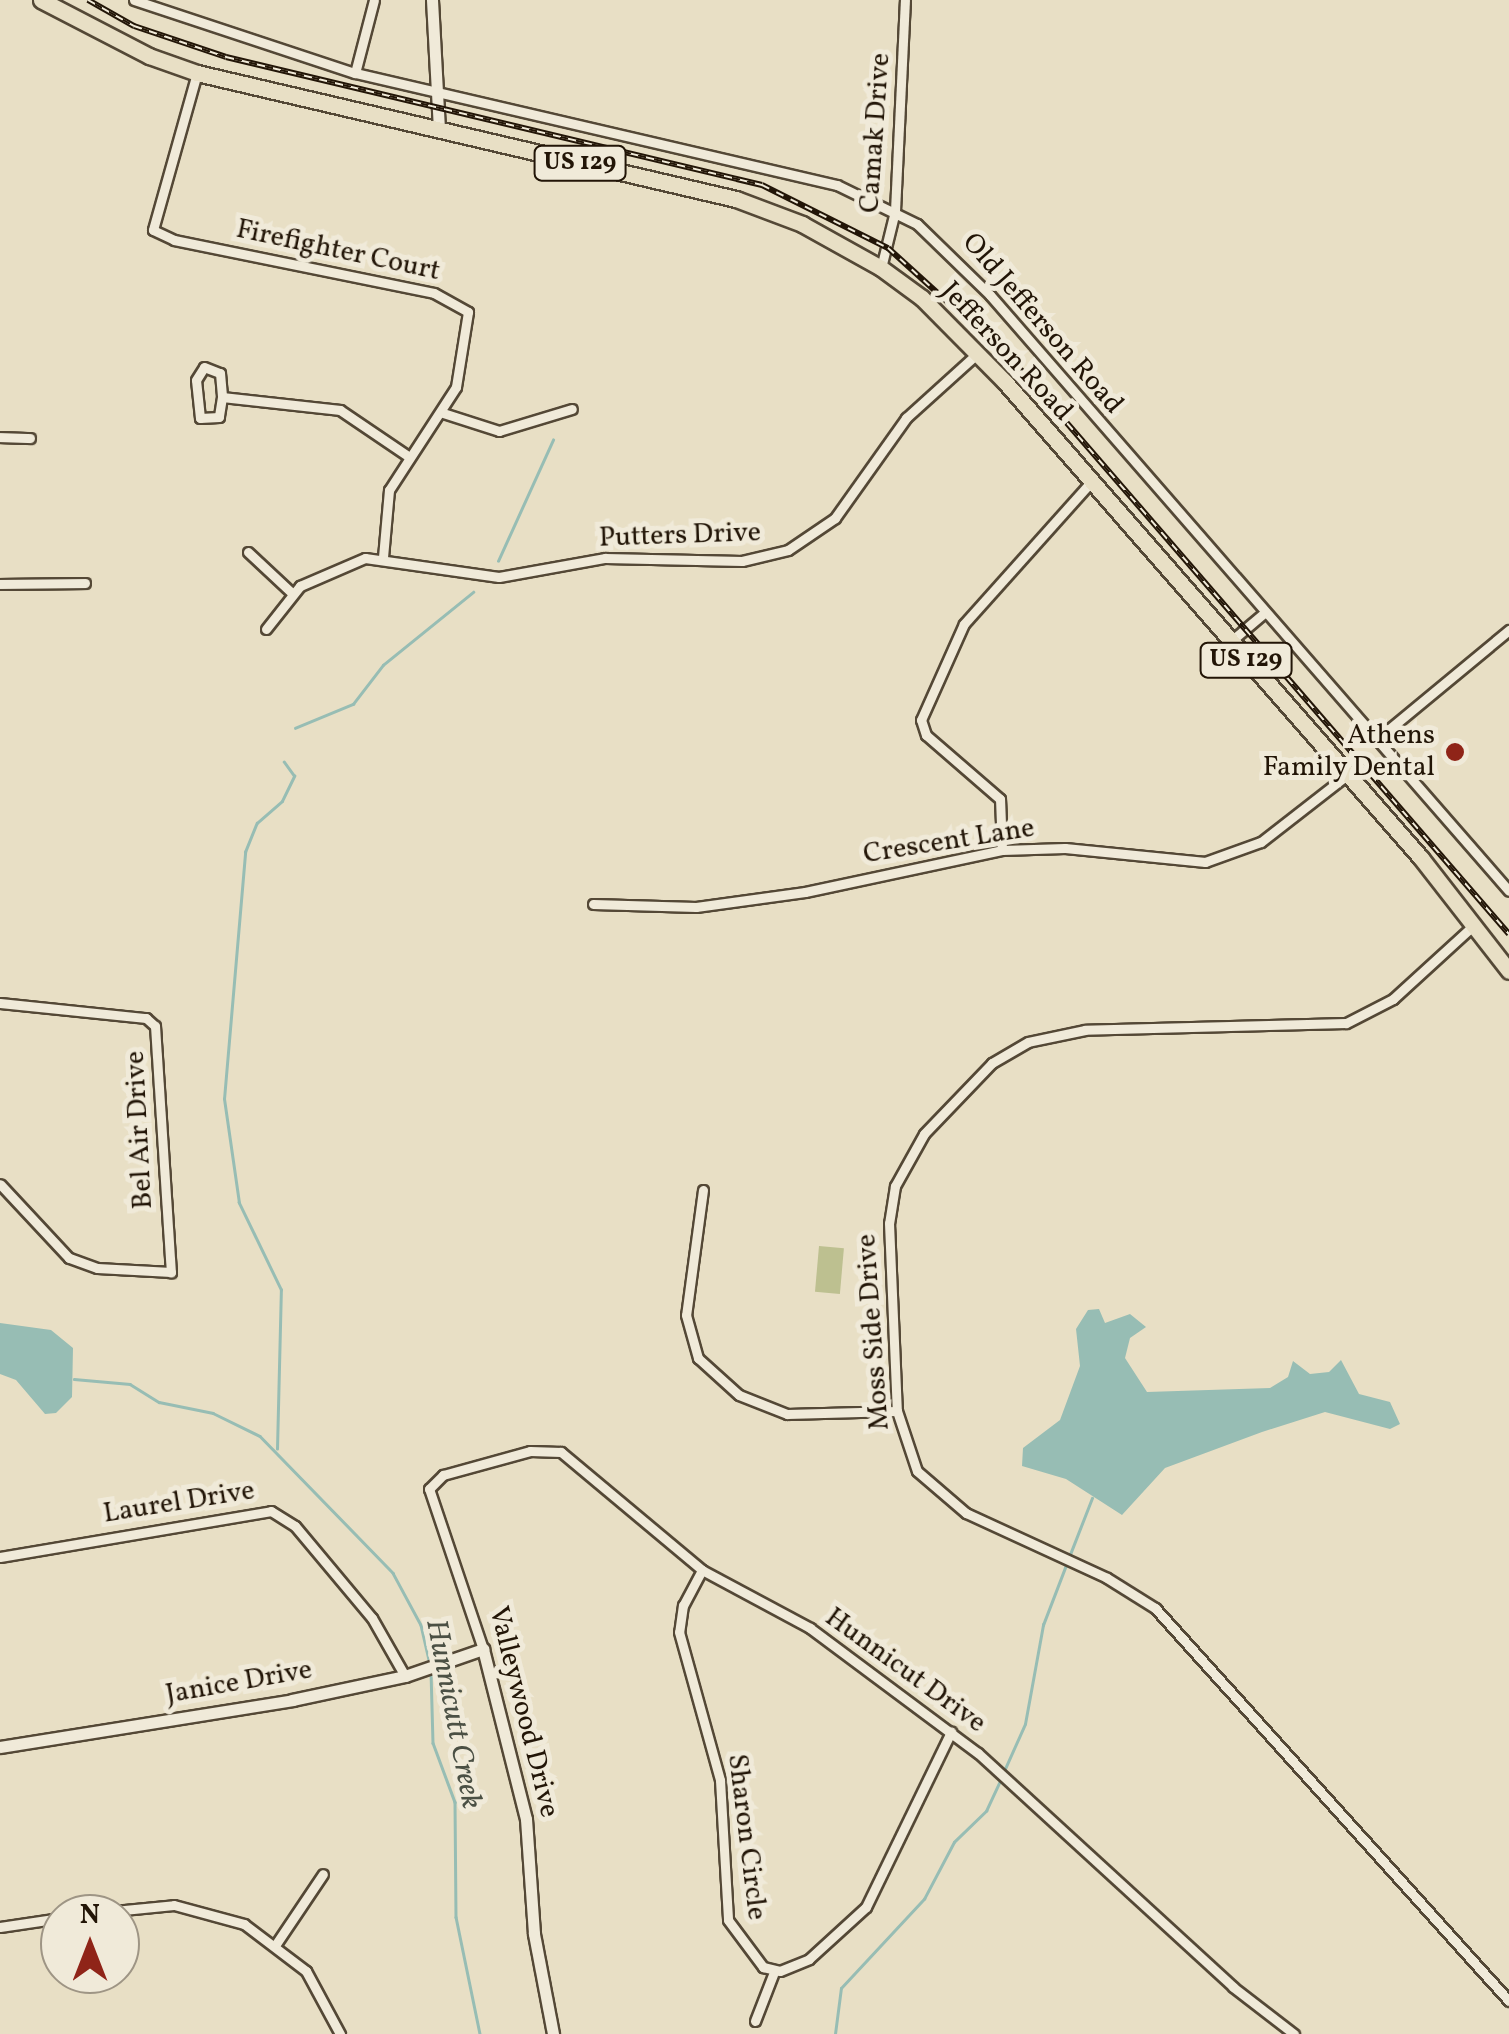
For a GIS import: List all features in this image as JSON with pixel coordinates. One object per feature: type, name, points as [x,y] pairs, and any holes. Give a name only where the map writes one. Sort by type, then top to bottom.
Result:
[{"type":"highway","name":"Jefferson Road","points":[[40,0],[149,56],[197,73],[742,201],[802,224],[881,268],[978,352],[1475,924],[1509,971]]},
{"type":"street","name":"Old Jefferson Road","points":[[134,0],[355,72],[805,176],[895,212],[942,243],[978,281],[1263,614],[1509,891]]},
{"type":"street","points":[[355,72],[374,0]]},
{"type":"street","points":[[432,0],[440,130]]},
{"type":"street","name":"Camak Drive","points":[[881,268],[895,212],[905,0]]},
{"type":"street","name":"Firefighter Court","points":[[197,73],[154,230],[463,304],[468,317],[460,373],[442,412],[408,456],[386,503],[383,557]]},
{"type":"street","name":"Putters Drive","points":[[266,630],[292,593],[331,568],[383,557],[500,577],[618,557],[773,556],[835,518],[906,418],[978,352]]},
{"type":"street","points":[[204,366],[220,373],[222,397],[218,417],[200,418],[196,380],[204,366]]},
{"type":"street","points":[[222,397],[340,410],[408,456]]},
{"type":"street","points":[[442,412],[499,432],[572,409]]},
{"type":"street","points":[[0,437],[30,438]]},
{"type":"street","points":[[1002,850],[1000,799],[926,735],[921,720],[964,624],[1092,482]]},
{"type":"street","points":[[248,552],[292,593]]},
{"type":"street","points":[[0,584],[85,583]]},
{"type":"street","points":[[1230,642],[1263,614]]},
{"type":"street","points":[[1376,740],[1509,630]]},
{"type":"street","name":"Crescent Lane","points":[[593,904],[715,904],[1002,850],[1065,848],[1188,864],[1220,858],[1261,842],[1347,775]]},
{"type":"street","name":"Moss Side Drive","points":[[1475,924],[1393,999],[1346,1023],[1062,1032],[992,1063],[924,1134],[895,1186],[889,1223],[897,1411],[908,1456],[947,1502],[1117,1584],[1168,1620],[1509,2001]]},
{"type":"street","name":"Bel Air Drive","points":[[0,1004],[146,1018],[155,1026],[171,1272],[98,1268],[69,1258],[0,1184]]},
{"type":"street","points":[[703,1190],[686,1315],[698,1358],[740,1395],[786,1414],[897,1411]]},
{"type":"street","name":"Hunnicut Drive","points":[[443,1475],[530,1451],[561,1452],[702,1570],[810,1628],[951,1732],[1233,1986],[1294,2034]]},
{"type":"street","name":"Valleywood Drive","points":[[443,1475],[431,1484],[428,1504],[462,1574],[524,1806],[534,1934],[553,2034]]},
{"type":"street","name":"Laurel Drive","points":[[0,1557],[271,1511],[295,1526],[372,1618],[405,1676]]},
{"type":"street","name":"Sharon Circle","points":[[702,1570],[683,1606],[679,1632],[720,1780],[728,1920],[750,1955],[774,1972]]},
{"type":"street","name":"Janice Drive","points":[[0,1748],[405,1676],[483,1649]]},
{"type":"street","points":[[755,2020],[774,1972],[809,1959],[866,1907],[951,1732]]},
{"type":"street","points":[[276,1944],[324,1874]]},
{"type":"street","points":[[140,1910],[190,1907],[231,1918],[276,1944],[314,1982],[340,2034]]},
{"type":"street","points":[[0,1927],[40,1921]]},
{"type":"green space","points":[[819,1246],[844,1248],[840,1294],[815,1292]]},
{"type":"water","points":[[1099,1309],[1105,1323],[1130,1314],[1146,1327],[1130,1338],[1125,1358],[1147,1392],[1270,1388],[1288,1377],[1293,1361],[1310,1374],[1329,1372],[1341,1360],[1359,1394],[1390,1402],[1400,1424],[1390,1429],[1325,1412],[1262,1432],[1165,1468],[1122,1515],[1066,1479],[1022,1466],[1023,1448],[1060,1420],[1080,1366],[1076,1329],[1088,1310]]},
{"type":"water","points":[[0,1323],[51,1330],[73,1348],[72,1397],[56,1413],[45,1414],[16,1380],[0,1374]]},
{"type":"waterway","name":"Hunnicutt Creek","points":[[498,561],[553,440]]},
{"type":"waterway","name":"Hunnicutt Creek","points":[[295,728],[353,704],[383,665],[473,592]]},
{"type":"waterway","name":"Hunnicutt Creek","points":[[277,1449],[281,1290],[239,1203],[224,1099],[245,852],[257,823],[282,801],[294,776],[284,762]]},
{"type":"waterway","name":"Hunnicutt Creek","points":[[74,1379],[130,1384],[159,1402],[213,1413],[260,1436],[393,1573],[421,1625],[430,1663]]},
{"type":"waterway","points":[[1069,1557],[1092,1498]]},
{"type":"waterway","points":[[1004,1771],[1025,1724],[1043,1625],[1066,1565]]},
{"type":"waterway","name":"Hunnicutt Creek","points":[[431,1671],[433,1743],[455,1802],[456,1917],[480,2034]]},
{"type":"waterway","points":[[835,2034],[841,1988],[924,1899],[954,1842],[986,1811],[1001,1779]]},
{"type":"railway","points":[[88,0],[134,26],[226,57],[762,185],[888,248],[1015,363],[1509,934]]},
{"type":"place","name":"Athens Family Dental","points":[[1455,752]]}]
